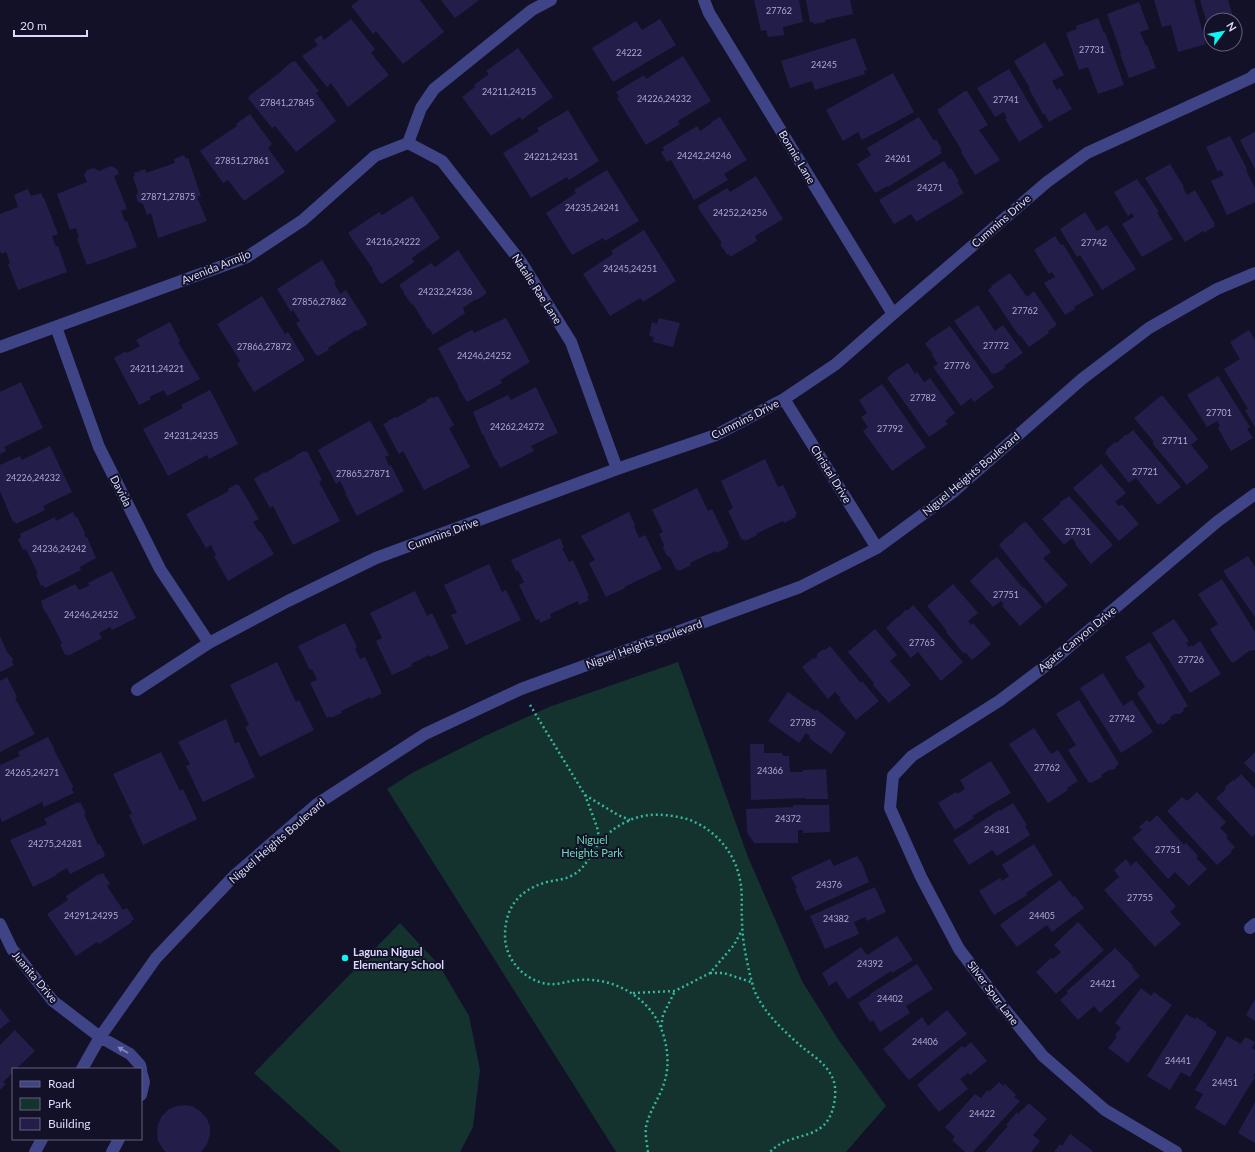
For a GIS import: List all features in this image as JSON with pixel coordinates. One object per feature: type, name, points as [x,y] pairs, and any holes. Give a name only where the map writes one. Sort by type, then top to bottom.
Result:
[{"type":"street","points":[[408,143],[421,108],[434,89],[532,10],[551,0]]},
{"type":"street","name":"Bonnie Lane","points":[[704,0],[709,13],[893,314]]},
{"type":"street","name":"Cummins Drive","points":[[137,690],[209,643],[288,601],[376,558],[617,469],[716,435],[784,399],[836,364],[1047,182],[1087,153],[1251,78],[1255,74]]},
{"type":"street","name":"Avenida Armijo","points":[[0,347],[56,328],[247,257],[303,220],[375,156],[408,143]]},
{"type":"street","name":"Natalie Rae Lane","points":[[408,143],[442,161],[521,262],[571,342],[617,469]]},
{"type":"street","name":"Niguel Heights Boulevard","points":[[83,1068],[100,1037],[161,953],[235,875],[317,804],[425,734],[521,689],[800,587],[877,548],[952,493],[1082,379],[1149,328],[1217,289],[1255,273]]},
{"type":"street","name":"Davida","points":[[56,328],[99,447],[160,569],[209,643]]},
{"type":"street","name":"Christal Drive","points":[[784,399],[877,548]]},
{"type":"street","name":"Agate Canyon Drive","points":[[894,776],[912,756],[999,701],[1056,658],[1218,520],[1255,494]]},
{"type":"street","name":"Silver Spur Lane","points":[[894,776],[890,808],[921,877],[960,949],[1003,1008],[1043,1056],[1105,1110],[1176,1152]]},
{"type":"street","name":"Juanita Drive","points":[[0,924],[12,949],[53,1001],[100,1037],[130,1054],[140,1065],[141,1068]]},
{"type":"street","points":[[142,1074],[144,1082],[142,1091]]},
{"type":"street","points":[[35,1152],[41,1140]]},
{"type":"street","points":[[112,1152],[118,1140]]},
{"type":"path","points":[[521,689],[585,795],[597,827],[600,843]]},
{"type":"path","points":[[585,795],[612,812],[630,820]]},
{"type":"path","points":[[648,1152],[646,1127],[666,1080],[668,1064],[666,1046],[661,1028],[653,1014],[642,1000],[628,990],[618,986],[597,980],[579,980],[552,984],[539,982],[529,978],[518,968],[509,956],[504,940],[508,910],[518,898],[531,888],[546,882],[566,878],[579,872],[600,843],[613,830],[630,820],[644,816],[661,814],[677,816],[693,821],[711,832],[725,845],[740,878],[744,946],[755,993],[767,1012],[782,1030],[821,1062],[830,1073],[835,1086],[835,1103],[829,1119],[819,1130],[785,1141],[770,1152]]},
{"type":"path","points":[[632,993],[676,991],[710,973],[734,945],[742,930]]},
{"type":"path","points":[[710,973],[724,973],[752,982]]},
{"type":"path","points":[[661,1028],[663,1015],[676,991]]},
{"type":"green space","name":"Niguel Heights Park","points":[[678,662],[748,857],[802,981],[838,1039],[886,1106],[846,1152],[616,1152],[387,789],[412,773],[487,735],[549,707]]},
{"type":"green space","points":[[400,923],[439,965],[469,1016],[480,1070],[473,1127],[460,1152],[341,1152],[254,1073]]},
{"type":"building","points":[[359,0],[420,0],[444,32],[403,64],[376,31],[373,34],[351,6]]},
{"type":"building","points":[[441,0],[479,0],[455,18]]},
{"type":"building","points":[[754,0],[799,0],[803,22],[783,27],[784,35],[768,37],[766,30],[761,31]]},
{"type":"building","points":[[806,0],[850,0],[853,14],[814,24],[813,22],[810,22]]},
{"type":"building","points":[[1154,0],[1194,0],[1203,33],[1203,45],[1178,52],[1171,25],[1162,27]]},
{"type":"building","points":[[1200,0],[1228,0],[1232,12],[1204,12]]},
{"type":"building","points":[[1139,2],[1149,29],[1140,32],[1156,68],[1129,78],[1107,14]]},
{"type":"building","points":[[1098,18],[1104,33],[1105,32],[1124,85],[1098,94],[1088,67],[1079,70],[1066,33],[1077,29],[1076,26]]},
{"type":"building","points":[[351,19],[375,49],[371,53],[389,75],[348,107],[331,83],[327,87],[302,56],[318,45],[314,40],[321,35],[324,40]]},
{"type":"building","points":[[660,19],[676,45],[613,82],[592,48],[636,21],[642,30]]},
{"type":"building","points":[[855,38],[867,70],[864,71],[865,74],[815,90],[812,81],[790,88],[781,61]]},
{"type":"building","points":[[1045,42],[1064,75],[1052,81],[1057,90],[1060,88],[1072,109],[1049,122],[1045,114],[1043,114],[1014,61]]},
{"type":"building","points":[[518,48],[553,97],[522,120],[520,117],[491,136],[462,97],[475,87],[474,85],[489,74],[486,71]]},
{"type":"building","points":[[683,56],[711,101],[678,121],[680,124],[646,145],[617,98],[619,97],[616,92],[644,75],[646,79]]},
{"type":"building","points":[[293,61],[295,61],[319,91],[316,93],[336,121],[296,152],[275,126],[272,128],[248,98]]},
{"type":"building","points":[[1009,69],[1043,127],[1019,142],[1005,119],[1007,118],[1004,112],[995,117],[977,88]]},
{"type":"building","points":[[893,73],[914,112],[862,140],[858,132],[843,141],[826,110]]},
{"type":"building","points":[[967,91],[988,125],[979,130],[1000,160],[975,175],[937,110]]},
{"type":"building","points":[[568,110],[599,161],[569,180],[567,177],[531,198],[503,153],[539,131],[537,128]]},
{"type":"building","points":[[250,114],[272,144],[268,148],[285,172],[244,201],[228,180],[223,183],[200,151],[237,126],[236,124]]},
{"type":"building","points":[[720,117],[747,160],[724,174],[728,180],[694,200],[671,160],[667,162],[661,152],[664,150],[663,147],[697,126],[700,131]]},
{"type":"building","points":[[919,117],[934,141],[936,139],[942,149],[940,150],[942,153],[888,187],[887,186],[875,193],[857,164],[871,155],[867,148]]},
{"type":"building","points":[[1255,132],[1255,169],[1240,140]]},
{"type":"building","points":[[1230,136],[1255,188],[1255,202],[1227,215],[1211,181],[1224,175],[1221,170],[1218,172],[1206,147]]},
{"type":"building","points":[[184,155],[186,159],[188,158],[201,196],[197,197],[207,221],[158,238],[151,213],[147,215],[143,204],[138,202],[136,196],[138,192],[133,177],[135,176],[134,173],[145,169],[146,173],[175,163],[174,159]]},
{"type":"building","points":[[944,161],[949,169],[951,168],[964,193],[916,222],[911,214],[894,224],[879,200]]},
{"type":"building","points":[[1170,164],[1184,187],[1183,188],[1187,195],[1195,190],[1215,224],[1215,226],[1204,233],[1203,231],[1185,242],[1145,178]]},
{"type":"building","points":[[111,166],[117,169],[119,174],[114,176],[127,209],[121,211],[125,222],[127,221],[137,247],[87,265],[77,239],[79,238],[76,228],[70,230],[57,194],[87,182],[84,175],[87,170],[94,168],[99,171]]},
{"type":"building","points":[[607,170],[639,221],[605,241],[603,238],[572,255],[546,213],[576,193],[574,190]]},
{"type":"building","points":[[756,176],[783,219],[755,236],[757,241],[730,257],[729,254],[727,255],[720,244],[722,243],[698,208],[699,205],[727,188],[730,192]]},
{"type":"building","points":[[1137,179],[1159,212],[1157,213],[1173,239],[1142,257],[1122,224],[1134,217],[1132,213],[1128,216],[1114,192]]},
{"type":"building","points":[[28,189],[31,196],[41,193],[44,198],[58,234],[52,236],[56,247],[58,246],[67,272],[18,290],[8,264],[10,263],[6,252],[1,254],[0,250],[0,214],[18,207],[14,195]]},
{"type":"building","points":[[412,196],[440,238],[412,258],[414,262],[382,284],[348,233],[379,212],[382,215]]},
{"type":"building","points":[[1085,212],[1097,231],[1107,225],[1136,269],[1102,290],[1080,255],[1077,257],[1060,229]]},
{"type":"building","points":[[644,230],[676,281],[643,302],[640,298],[610,316],[583,274],[613,254],[611,251]]},
{"type":"building","points":[[1055,236],[1061,245],[1063,244],[1094,295],[1074,307],[1075,309],[1065,315],[1044,283],[1055,277],[1052,272],[1049,274],[1034,250]]},
{"type":"building","points":[[458,250],[487,293],[463,308],[465,313],[433,335],[399,285],[431,263],[435,267]]},
{"type":"building","points":[[322,260],[336,282],[334,283],[340,294],[346,290],[367,325],[357,331],[356,330],[328,348],[329,350],[318,356],[296,323],[300,321],[293,310],[291,312],[277,289]]},
{"type":"building","points":[[1010,273],[1027,297],[1034,291],[1057,325],[1048,331],[1049,333],[1029,347],[1020,335],[1019,336],[988,290],[992,287],[991,286]]},
{"type":"building","points":[[262,296],[285,334],[288,332],[305,360],[254,392],[237,364],[240,361],[217,324]]},
{"type":"building","points":[[978,305],[995,331],[1003,325],[1023,353],[1004,366],[1006,367],[996,374],[992,374],[954,321]]},
{"type":"building","points":[[506,318],[530,362],[500,380],[502,383],[467,402],[438,348],[472,330],[474,333]]},
{"type":"building","points":[[659,318],[680,323],[673,347],[653,342],[654,337],[649,336],[652,322],[657,324]]},
{"type":"building","points":[[170,322],[180,341],[178,342],[200,379],[167,396],[164,390],[149,397],[151,399],[139,405],[114,358],[126,351],[127,353],[140,346],[136,340]]},
{"type":"building","points":[[950,326],[994,387],[974,402],[971,398],[961,406],[933,367],[938,364],[932,355],[933,354],[925,344]]},
{"type":"building","points":[[1249,330],[1255,340],[1255,427],[1245,410],[1248,409],[1224,369],[1240,359],[1230,342]]},
{"type":"building","points":[[908,363],[915,374],[917,372],[924,382],[930,378],[955,413],[945,421],[948,424],[929,437],[887,378]]},
{"type":"building","points":[[1218,376],[1250,427],[1247,429],[1253,438],[1231,451],[1218,428],[1220,426],[1217,421],[1207,427],[1187,395]]},
{"type":"building","points":[[21,382],[43,428],[4,447],[6,451],[0,454],[0,392]]},
{"type":"building","points":[[882,384],[926,447],[892,471],[863,431],[868,427],[861,417],[867,413],[859,400]]},
{"type":"building","points":[[536,387],[558,433],[531,446],[534,451],[500,468],[482,434],[473,412],[508,395],[511,400]]},
{"type":"building","points":[[210,390],[238,444],[209,459],[207,455],[168,476],[143,429],[183,408],[181,405]]},
{"type":"building","points":[[1162,395],[1198,439],[1191,445],[1209,467],[1187,485],[1152,443],[1154,442],[1134,418]]},
{"type":"building","points":[[438,396],[454,425],[449,428],[470,467],[424,490],[403,451],[399,454],[383,424],[427,401],[426,400]]},
{"type":"building","points":[[369,421],[389,455],[385,457],[389,466],[391,465],[404,491],[357,516],[340,481],[336,484],[318,450]]},
{"type":"building","points":[[1133,430],[1181,487],[1158,505],[1136,478],[1129,483],[1105,453],[1107,451],[1106,450],[1115,442],[1117,443]]},
{"type":"building","points":[[50,446],[72,492],[43,506],[45,510],[16,524],[14,521],[13,522],[0,491],[0,465],[20,456],[22,460]]},
{"type":"building","points":[[304,451],[307,451],[322,480],[319,482],[340,521],[293,545],[273,506],[270,508],[254,479],[264,472],[265,473]]},
{"type":"building","points":[[765,459],[778,487],[783,485],[797,514],[795,515],[796,517],[784,523],[783,521],[745,541],[744,539],[742,540],[728,511],[733,508],[721,481]]},
{"type":"building","points":[[1101,464],[1126,493],[1115,502],[1119,506],[1122,504],[1139,524],[1119,541],[1073,488]]},
{"type":"building","points":[[237,484],[259,519],[253,522],[274,554],[228,581],[214,556],[216,555],[211,545],[206,548],[186,514],[229,491],[228,489]]},
{"type":"building","points":[[697,488],[708,511],[712,509],[729,544],[727,545],[728,547],[717,553],[715,551],[690,563],[691,565],[679,571],[678,569],[676,570],[670,557],[667,556],[663,548],[664,545],[659,534],[663,532],[652,510]]},
{"type":"building","points":[[1069,496],[1113,545],[1091,564],[1072,538],[1064,545],[1042,519],[1060,504],[1060,502]]},
{"type":"building","points":[[73,512],[85,533],[86,538],[87,537],[96,558],[80,567],[81,570],[45,588],[43,585],[41,586],[36,575],[38,574],[26,549],[23,550],[18,539],[21,537],[20,534],[55,517],[56,521]]},
{"type":"building","points":[[629,512],[639,538],[645,535],[662,569],[606,597],[589,563],[595,560],[581,536]]},
{"type":"building","points":[[1026,522],[1051,552],[1043,558],[1068,585],[1046,604],[999,545],[1004,539]]},
{"type":"building","points":[[560,538],[564,548],[562,548],[569,562],[573,560],[589,596],[587,597],[589,600],[579,605],[578,601],[550,614],[551,618],[540,623],[539,619],[536,620],[519,585],[524,582],[518,570],[516,571],[511,560]]},
{"type":"building","points":[[1248,556],[1255,567],[1255,617],[1223,571]]},
{"type":"building","points":[[997,557],[1023,588],[1024,587],[1042,607],[1020,626],[1002,606],[1004,605],[1001,601],[993,607],[970,581]]},
{"type":"building","points":[[489,564],[502,592],[506,590],[521,620],[466,645],[451,615],[457,613],[444,585]]},
{"type":"building","points":[[112,571],[136,618],[112,630],[110,627],[99,633],[102,638],[68,656],[67,654],[65,655],[60,644],[62,643],[46,612],[45,613],[41,601],[75,584],[79,590],[90,585],[88,583]]},
{"type":"building","points":[[1222,579],[1255,632],[1255,650],[1249,651],[1233,663],[1210,629],[1218,624],[1198,594]]},
{"type":"building","points":[[953,584],[978,613],[968,621],[971,625],[973,623],[991,644],[972,660],[965,652],[964,654],[927,606]]},
{"type":"building","points":[[415,591],[427,616],[432,613],[449,648],[430,657],[429,655],[411,664],[412,666],[392,675],[376,641],[382,638],[370,613]]},
{"type":"building","points":[[913,605],[963,662],[941,681],[918,652],[911,658],[886,628],[905,610],[908,610]]},
{"type":"building","points":[[1174,619],[1189,641],[1186,643],[1189,647],[1192,645],[1192,647],[1200,641],[1221,674],[1190,693],[1152,633]]},
{"type":"building","points":[[345,623],[357,647],[355,648],[360,659],[365,657],[381,694],[371,699],[370,697],[341,711],[342,713],[327,718],[310,683],[317,680],[312,669],[310,670],[298,646]]},
{"type":"building","points":[[875,629],[897,655],[890,661],[911,685],[889,703],[848,652]]},
{"type":"building","points":[[0,636],[7,652],[13,659],[12,662],[14,665],[0,672]]},
{"type":"building","points":[[1150,642],[1188,706],[1184,708],[1183,712],[1170,717],[1171,719],[1162,725],[1161,723],[1158,725],[1137,693],[1145,687],[1125,657]]},
{"type":"building","points":[[830,646],[861,683],[862,681],[879,701],[856,720],[835,692],[828,699],[802,667],[813,658],[814,659],[817,657],[817,654],[822,650],[825,650]]},
{"type":"building","points":[[277,662],[296,702],[299,700],[314,730],[260,757],[245,727],[249,725],[230,685]]},
{"type":"building","points":[[1103,673],[1123,706],[1132,700],[1153,732],[1121,753],[1080,688]]},
{"type":"building","points":[[7,677],[17,697],[15,698],[35,734],[0,752],[0,681]]},
{"type":"building","points":[[788,692],[815,711],[816,709],[846,733],[831,754],[809,738],[810,736],[806,733],[799,743],[768,721]]},
{"type":"building","points":[[1079,700],[1119,764],[1115,769],[1109,770],[1101,775],[1102,777],[1091,783],[1089,783],[1068,750],[1076,745],[1056,714]]},
{"type":"building","points":[[226,719],[235,743],[239,742],[255,777],[203,802],[186,766],[190,764],[178,742]]},
{"type":"building","points":[[1034,728],[1051,754],[1058,750],[1078,781],[1067,788],[1068,790],[1048,803],[1009,744]]},
{"type":"building","points":[[48,737],[73,786],[72,789],[74,793],[44,807],[42,802],[2,822],[0,817],[0,765],[20,756],[18,752]]},
{"type":"building","points":[[750,744],[764,744],[764,753],[782,753],[783,756],[789,756],[790,772],[826,769],[828,799],[805,798],[751,800]]},
{"type":"building","points":[[161,752],[180,791],[183,789],[197,819],[143,845],[129,815],[132,814],[113,774]]},
{"type":"building","points":[[1255,752],[1255,774],[1244,763]]},
{"type":"building","points":[[991,761],[1011,793],[972,816],[974,818],[955,830],[938,803],[956,792],[957,794],[965,789],[960,780]]},
{"type":"building","points":[[1241,774],[1255,789],[1255,834],[1252,837],[1216,798],[1226,789],[1225,787]]},
{"type":"building","points":[[1197,792],[1226,822],[1220,828],[1228,836],[1226,838],[1235,847],[1231,851],[1232,852],[1217,865],[1167,811],[1182,797],[1187,801]]},
{"type":"building","points":[[78,802],[79,804],[80,802],[86,813],[84,814],[98,845],[100,844],[105,855],[104,857],[70,874],[67,868],[56,874],[57,875],[33,887],[10,840],[47,824],[44,819]]},
{"type":"building","points":[[1013,803],[1027,825],[1025,826],[1030,835],[997,856],[992,850],[969,865],[953,840],[999,810],[1000,811]]},
{"type":"building","points":[[793,805],[829,805],[830,832],[803,833],[803,830],[798,830],[798,843],[754,843],[747,832],[746,809],[793,807]]},
{"type":"building","points":[[1157,815],[1184,845],[1186,843],[1198,856],[1196,858],[1207,869],[1189,886],[1175,872],[1168,879],[1132,838],[1142,830],[1139,827],[1147,820],[1150,822]]},
{"type":"building","points":[[1034,844],[1053,875],[1026,893],[1027,895],[994,915],[979,891],[1000,878],[1002,881],[1009,876],[1002,865]]},
{"type":"building","points":[[857,856],[861,861],[869,882],[805,911],[795,889],[797,888],[791,877],[830,859],[834,866]]},
{"type":"building","points":[[1126,859],[1131,866],[1136,861],[1176,906],[1170,912],[1181,924],[1155,947],[1104,890],[1119,877],[1114,870]]},
{"type":"building","points":[[103,873],[110,884],[107,886],[123,910],[127,908],[134,919],[131,921],[132,922],[99,944],[97,942],[76,956],[47,914],[68,900],[66,896],[99,874]]},
{"type":"building","points":[[1060,880],[1084,908],[1052,932],[1047,925],[1017,947],[1000,925]]},
{"type":"building","points":[[875,887],[886,912],[867,921],[865,917],[854,922],[859,934],[825,949],[810,916]]},
{"type":"building","points":[[1078,922],[1104,950],[1056,994],[1036,972],[1051,958],[1053,959],[1061,952],[1054,945]]},
{"type":"building","points":[[897,936],[913,960],[892,973],[891,971],[848,999],[836,981],[829,986],[822,973],[861,947],[867,955]]},
{"type":"building","points":[[1115,948],[1133,966],[1132,967],[1140,976],[1100,1013],[1094,1006],[1078,1020],[1060,1000],[1068,993],[1066,992]]},
{"type":"building","points":[[917,964],[933,989],[906,1006],[910,1013],[880,1032],[873,1020],[870,1022],[858,1003]]},
{"type":"building","points":[[1141,988],[1151,996],[1154,992],[1172,1005],[1128,1063],[1108,1048],[1117,1037],[1115,1035],[1121,1028],[1115,1023]]},
{"type":"building","points":[[1255,999],[1255,1021],[1246,1015]]},
{"type":"building","points":[[0,1008],[10,1021],[0,1029]]},
{"type":"building","points":[[947,1010],[967,1034],[909,1080],[883,1049],[922,1017],[928,1026]]},
{"type":"building","points":[[1186,1014],[1195,1019],[1196,1017],[1217,1032],[1190,1077],[1181,1072],[1170,1090],[1147,1076]]},
{"type":"building","points":[[15,1030],[35,1051],[17,1068],[12,1068],[12,1073],[3,1082],[6,1084],[0,1090],[0,1045]]},
{"type":"building","points":[[1227,1036],[1241,1044],[1245,1037],[1255,1042],[1252,1048],[1255,1050],[1255,1073],[1253,1076],[1255,1077],[1225,1126],[1195,1108],[1203,1094],[1195,1090]]},
{"type":"building","points":[[971,1042],[987,1061],[970,1075],[968,1073],[960,1079],[968,1089],[939,1112],[917,1085],[962,1046],[964,1048]]},
{"type":"building","points":[[999,1082],[1003,1086],[1005,1084],[1016,1095],[1014,1097],[1020,1101],[973,1152],[965,1152],[952,1140],[955,1137],[945,1127],[975,1094],[981,1098],[987,1090],[989,1092]]},
{"type":"building","points":[[1255,1102],[1255,1143],[1238,1133]]},
{"type":"building","points":[[1029,1103],[1047,1119],[1033,1135],[1040,1141],[1031,1152],[985,1152],[1008,1126],[1006,1125],[1017,1112],[1018,1114]]},
{"type":"building","points":[[186,1105],[194,1107],[207,1119],[210,1127],[210,1135],[207,1144],[201,1152],[166,1152],[158,1141],[158,1124],[162,1116],[169,1109]]},
{"type":"building","points":[[1070,1134],[1093,1151],[1054,1152],[1060,1144],[1062,1146]]},
{"type":"place","name":"Laguna Niguel Elementary School","points":[[345,958]]}]
